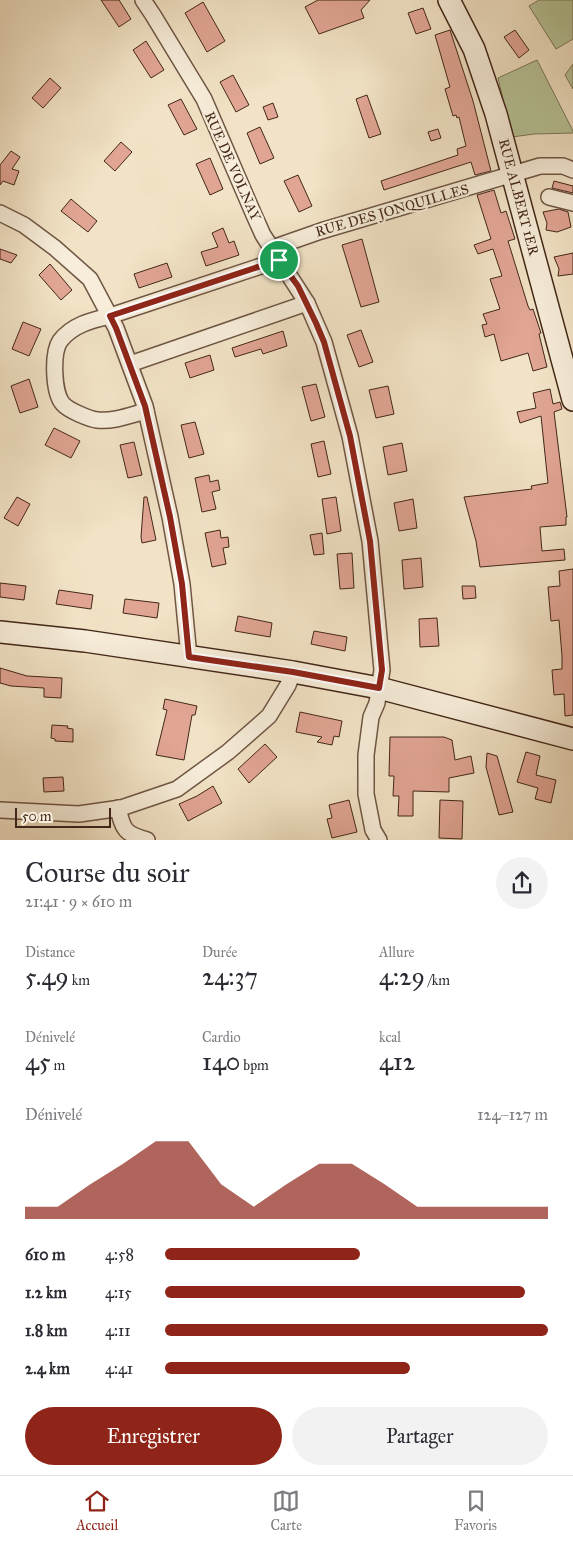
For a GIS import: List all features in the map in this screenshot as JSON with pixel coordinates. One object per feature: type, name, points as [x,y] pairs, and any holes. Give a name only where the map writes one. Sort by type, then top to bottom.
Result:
[{"type":"main road","name":"RUE ALBERT 1ER","points":[[449,0],[463,25],[485,80],[513,175],[573,400]]},
{"type":"main road","points":[[0,632],[86,641],[293,672],[379,688],[573,739]]},
{"type":"street","name":"RUE DE VOLNAY","points":[[142,0],[204,99],[254,215],[276,255],[298,286],[324,342],[350,436],[370,541],[382,670],[377,702],[371,717],[366,755],[366,794],[373,830],[379,840]]},
{"type":"street","name":"RUE DES JONQUILLES","points":[[146,411],[118,418],[98,420],[82,415],[62,404],[56,385],[54,367],[59,342],[70,331],[86,322],[110,316],[276,255],[278,246],[321,231],[546,165],[563,166],[573,170]]},
{"type":"street","points":[[550,197],[573,203]]},
{"type":"street","points":[[0,213],[24,225],[55,248],[90,279],[116,328],[146,411],[170,517],[182,584],[189,657]]},
{"type":"street","points":[[130,364],[307,303]]},
{"type":"street","points":[[0,810],[79,814],[118,808],[177,789],[228,752],[269,716],[288,685],[293,672]]},
{"type":"street","points":[[118,808],[125,830],[132,836],[148,840]]},
{"type":"green space","points":[[539,0],[573,0],[573,39],[556,49],[529,6]]},
{"type":"green space","points":[[537,60],[573,133],[534,134],[512,137],[498,78]]},
{"type":"green space","points":[[573,64],[573,89],[565,75]]},
{"type":"building","points":[[101,0],[119,0],[131,19],[119,27]]},
{"type":"building","points":[[318,0],[370,0],[361,10],[364,18],[319,34],[305,7]]},
{"type":"building","points":[[203,2],[225,41],[207,52],[185,13]]},
{"type":"building","points":[[423,8],[431,29],[416,34],[408,13]]},
{"type":"building","points":[[450,30],[473,101],[491,171],[475,175],[471,162],[384,190],[381,181],[458,155],[457,149],[466,146],[459,117],[453,116],[445,89],[450,87],[435,35]]},
{"type":"building","points":[[515,30],[529,50],[519,58],[504,37]]},
{"type":"building","points":[[146,41],[164,70],[151,78],[133,50]]},
{"type":"building","points":[[233,75],[249,105],[236,112],[220,82]]},
{"type":"building","points":[[50,78],[61,88],[43,108],[32,98]]},
{"type":"building","points":[[367,95],[381,134],[369,138],[356,99]]},
{"type":"building","points":[[181,99],[197,129],[184,135],[168,105]]},
{"type":"building","points":[[273,103],[278,117],[268,120],[263,107]]},
{"type":"building","points":[[260,127],[274,158],[260,164],[247,133]]},
{"type":"building","points":[[438,129],[441,138],[431,141],[428,132]]},
{"type":"building","points":[[121,142],[132,152],[115,171],[104,161]]},
{"type":"building","points":[[11,151],[20,157],[12,169],[19,171],[14,185],[3,181],[0,185],[0,165]]},
{"type":"building","points":[[210,158],[223,189],[210,195],[196,164]]},
{"type":"building","points":[[298,175],[312,206],[299,212],[284,181]]},
{"type":"building","points":[[554,181],[573,186],[573,193],[552,188]]},
{"type":"building","points":[[494,190],[501,213],[506,211],[515,239],[508,241],[528,306],[530,310],[533,309],[541,333],[539,334],[547,367],[533,371],[528,353],[501,361],[494,334],[485,337],[482,325],[487,324],[483,314],[500,309],[490,279],[502,276],[493,249],[478,254],[474,245],[491,239],[477,195]]},
{"type":"building","points":[[71,199],[97,221],[88,232],[61,211]]},
{"type":"building","points":[[559,209],[568,212],[571,227],[557,232],[546,230],[547,223],[543,212]]},
{"type":"building","points":[[223,228],[229,243],[234,241],[239,255],[206,266],[201,252],[218,247],[212,233]]},
{"type":"building","points":[[362,239],[379,302],[361,307],[342,245]]},
{"type":"building","points":[[0,249],[17,255],[11,263],[0,259]]},
{"type":"building","points":[[573,253],[573,274],[558,276],[559,269],[554,257]]},
{"type":"building","points":[[167,263],[172,277],[139,288],[134,274]]},
{"type":"building","points":[[50,264],[72,290],[61,300],[39,275]]},
{"type":"building","points":[[23,322],[41,329],[29,356],[12,349]]},
{"type":"building","points":[[361,330],[373,362],[359,367],[347,335]]},
{"type":"building","points":[[283,331],[287,346],[263,354],[261,349],[235,357],[232,348]]},
{"type":"building","points":[[210,355],[214,370],[190,378],[185,363]]},
{"type":"building","points":[[29,379],[38,407],[20,413],[11,386]]},
{"type":"building","points":[[316,384],[325,417],[311,421],[302,387]]},
{"type":"building","points":[[388,386],[394,414],[376,418],[369,390]]},
{"type":"building","points":[[550,389],[553,404],[560,402],[562,409],[554,412],[567,517],[566,525],[540,527],[542,551],[564,549],[565,560],[480,567],[476,541],[464,497],[532,489],[531,486],[548,483],[541,416],[520,423],[517,412],[536,408],[533,393]]},
{"type":"building","points":[[195,422],[204,454],[189,458],[181,425]]},
{"type":"building","points":[[54,428],[80,441],[71,458],[45,445]]},
{"type":"building","points":[[324,441],[331,474],[318,477],[311,444]]},
{"type":"building","points":[[134,442],[142,475],[128,478],[120,445]]},
{"type":"building","points":[[402,443],[407,471],[388,475],[383,447]]},
{"type":"building","points":[[209,475],[210,482],[218,480],[220,490],[212,492],[216,509],[202,512],[195,478]]},
{"type":"building","points":[[17,497],[30,504],[18,526],[4,518]]},
{"type":"building","points":[[144,497],[147,497],[156,540],[142,543],[141,537]]},
{"type":"building","points":[[336,497],[341,531],[327,534],[322,499]]},
{"type":"building","points":[[413,499],[417,528],[399,531],[394,503]]},
{"type":"building","points":[[220,530],[221,538],[228,537],[229,547],[223,548],[226,564],[212,567],[205,533]]},
{"type":"building","points":[[322,533],[324,554],[314,555],[310,535]]},
{"type":"building","points":[[352,553],[354,588],[340,589],[337,554]]},
{"type":"building","points":[[421,558],[423,587],[404,589],[402,560]]},
{"type":"building","points":[[573,569],[573,715],[565,716],[564,694],[554,695],[552,670],[562,669],[562,656],[559,620],[551,621],[548,587],[560,586],[559,571]]},
{"type":"building","points":[[0,583],[26,586],[24,600],[0,597]]},
{"type":"building","points":[[462,586],[475,586],[476,598],[463,599]]},
{"type":"building","points":[[59,590],[93,595],[91,609],[56,604]]},
{"type":"building","points":[[125,599],[159,603],[157,618],[123,613]]},
{"type":"building","points":[[238,616],[272,623],[270,637],[235,631]]},
{"type":"building","points":[[437,618],[439,646],[420,647],[419,619]]},
{"type":"building","points":[[314,631],[347,637],[345,651],[311,644]]},
{"type":"building","points":[[0,668],[27,676],[62,678],[61,698],[44,697],[44,688],[11,686],[0,683]]},
{"type":"building","points":[[165,699],[197,706],[195,715],[192,715],[184,760],[156,755],[167,710],[163,709]]},
{"type":"building","points":[[300,712],[342,721],[339,737],[334,736],[332,745],[317,742],[322,737],[296,732]]},
{"type":"building","points":[[52,725],[68,726],[67,728],[73,729],[73,742],[55,741],[55,739],[51,738]]},
{"type":"building","points":[[390,737],[444,737],[452,740],[455,760],[471,756],[474,773],[449,778],[449,792],[413,791],[413,816],[398,816],[399,796],[393,796],[394,776],[389,776]]},
{"type":"building","points":[[265,744],[277,757],[249,783],[238,769]]},
{"type":"building","points":[[526,752],[540,756],[536,775],[556,780],[551,803],[535,799],[538,788],[517,782]]},
{"type":"building","points":[[487,753],[497,756],[513,812],[499,815],[486,767]]},
{"type":"building","points":[[63,777],[64,791],[44,792],[43,778]]},
{"type":"building","points":[[213,786],[222,803],[188,821],[179,804]]},
{"type":"building","points":[[349,800],[357,832],[332,838],[327,819],[332,818],[329,805]]},
{"type":"building","points":[[440,800],[463,801],[462,839],[439,838]]},
{"type":"route","points":[[279,260],[298,286],[324,342],[350,436],[370,541],[382,670],[379,688],[293,672],[189,657],[182,584],[170,517],[145,406],[110,316],[279,260]]}]
